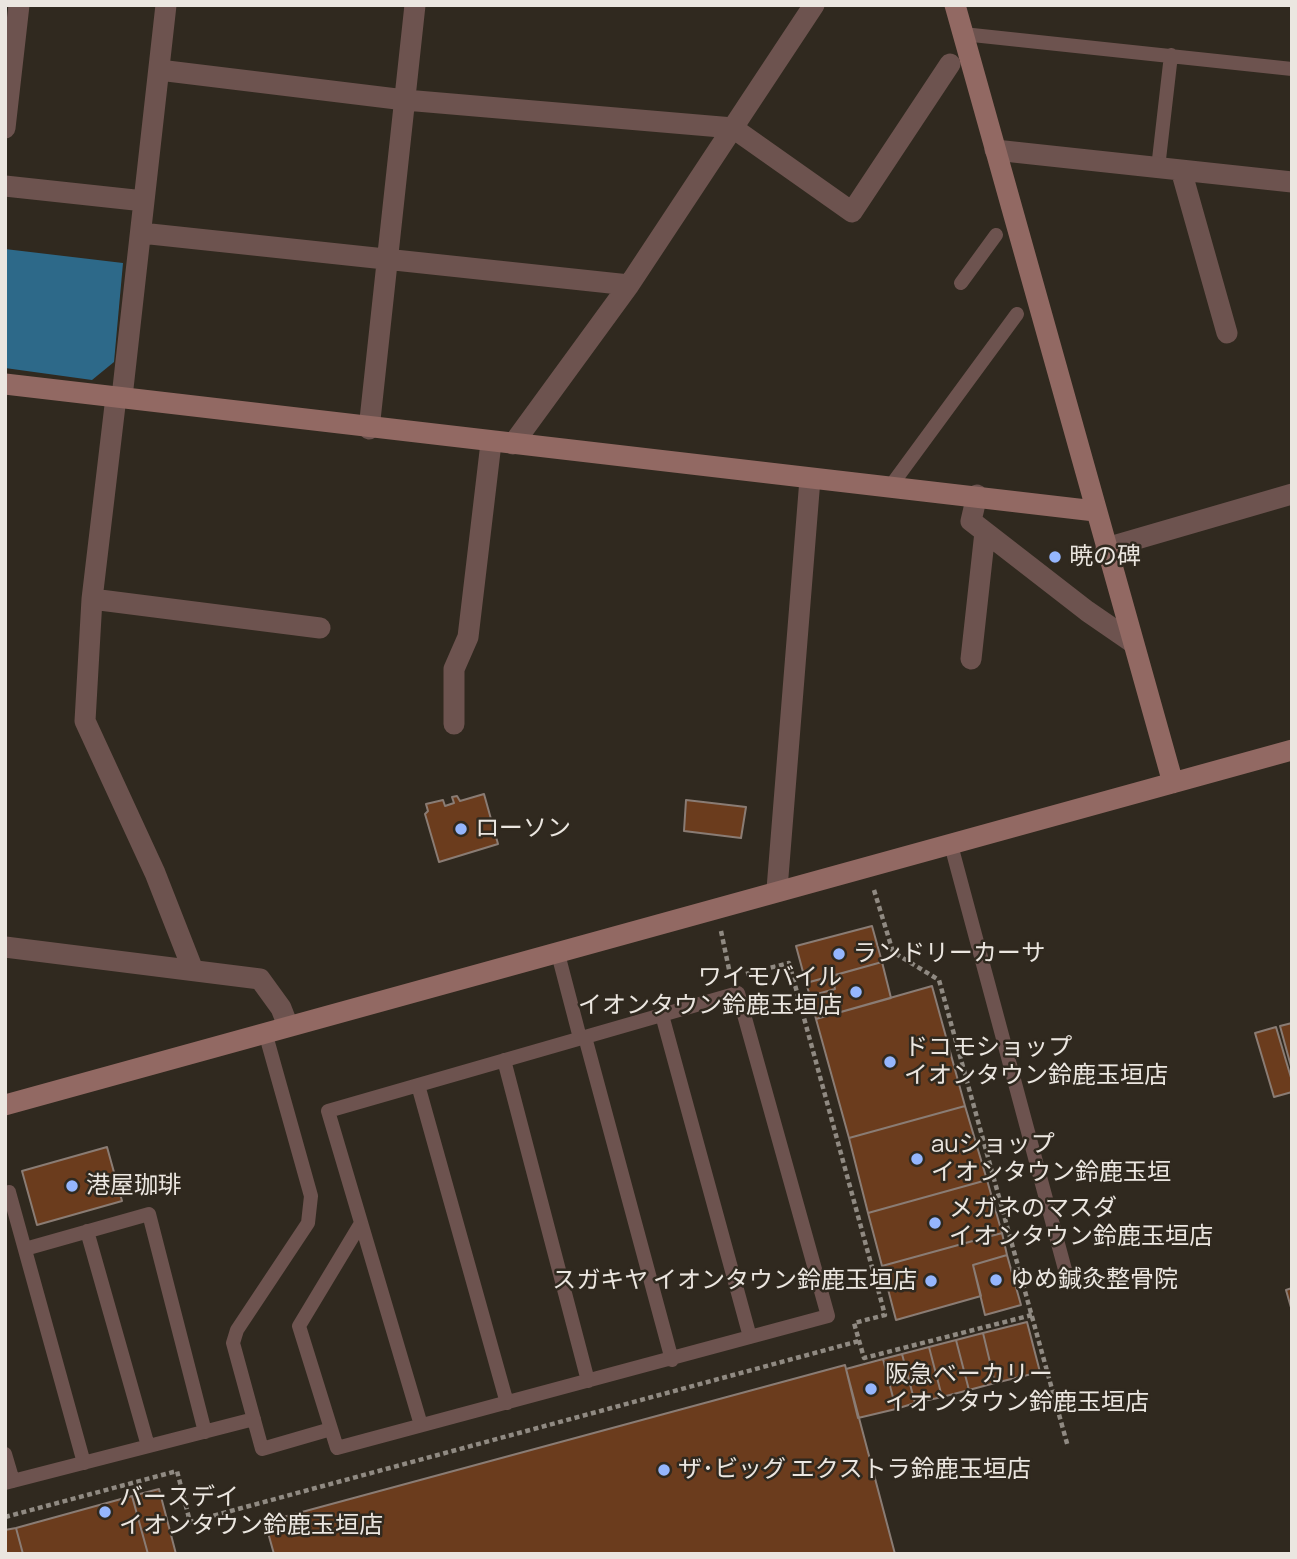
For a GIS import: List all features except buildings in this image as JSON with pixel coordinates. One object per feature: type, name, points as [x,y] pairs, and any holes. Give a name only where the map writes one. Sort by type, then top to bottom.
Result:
[{"type":"street","points":[[5,128],[19,5]]},
{"type":"street","points":[[166,5],[141,233],[92,599],[85,721],[155,873],[193,970]]},
{"type":"street","points":[[369,429],[415,5]]},
{"type":"street","points":[[513,444],[629,285],[814,5]]},
{"type":"street","points":[[955,5],[1094,511],[1173,783]]},
{"type":"street","points":[[159,70],[405,100],[733,128],[852,212],[950,64]]},
{"type":"street","points":[[995,150],[1292,182]]},
{"type":"street","points":[[1181,170],[1227,333]]},
{"type":"street","points":[[5,186],[144,201]]},
{"type":"street","points":[[141,233],[629,285]]},
{"type":"street","points":[[5,384],[369,429],[810,479],[977,495],[1094,511]]},
{"type":"street","points":[[454,724],[454,669],[468,637],[491,443]]},
{"type":"street","points":[[777,889],[810,479]]},
{"type":"street","points":[[1106,548],[1292,494]]},
{"type":"street","points":[[977,495],[971,520],[1132,642]]},
{"type":"street","points":[[971,659],[985,532]]},
{"type":"street","points":[[92,599],[320,628]]},
{"type":"street","points":[[5,1104],[777,889],[951,845],[1292,750]]},
{"type":"street","points":[[5,947],[260,979],[281,1008],[288,1026]]},
{"type":"lane","points":[[963,34],[1292,69]]},
{"type":"lane","points":[[1158,168],[1171,55]]},
{"type":"lane","points":[[961,283],[996,235]]},
{"type":"lane","points":[[890,487],[1017,314]]},
{"type":"lane","points":[[951,845],[1067,1277]]},
{"type":"lane","points":[[556,950],[672,1360]]},
{"type":"lane","points":[[361,1223],[299,1326],[337,1448],[828,1316],[737,993],[328,1111],[421,1425]]},
{"type":"lane","points":[[662,1015],[750,1337]]},
{"type":"lane","points":[[265,1032],[311,1196],[312,1211],[307,1223],[237,1330],[233,1343],[262,1449],[331,1429]]},
{"type":"lane","points":[[504,1060],[588,1381]]},
{"type":"lane","points":[[418,1085],[507,1402]]},
{"type":"lane","points":[[5,1194],[9,1192],[84,1463]]},
{"type":"lane","points":[[25,1249],[149,1214],[205,1432]]},
{"type":"lane","points":[[87,1231],[148,1446]]},
{"type":"lane","points":[[5,1454],[9,1482],[254,1419]]},
{"type":"path","points":[[867,866],[893,952],[939,980],[1068,1447]]},
{"type":"path","points":[[716,906],[731,978],[789,963],[885,1315],[854,1323],[864,1358],[1032,1315]]},
{"type":"path","points":[[5,1517],[177,1471],[190,1522],[859,1341]]},
{"type":"water","points":[[5,249],[123,263],[114,362],[92,380],[5,368]]},
{"type":"place","name":"暁の碑","points":[[1055,557]]},
{"type":"place","name":"ローソン","points":[[461,829]]},
{"type":"place","name":"ランドリーカーサ","points":[[839,954]]},
{"type":"place","name":"ワイモバイル イオンタウン鈴鹿玉垣店","points":[[856,992]]},
{"type":"place","name":"ドコモショップ イオンタウン鈴鹿玉垣店","points":[[890,1062]]},
{"type":"place","name":"auショップ イオンタウン鈴鹿玉垣","points":[[917,1159]]},
{"type":"place","name":"港屋珈琲","points":[[72,1186]]},
{"type":"place","name":"メガネのマスダ イオンタウン鈴鹿玉垣店","points":[[935,1223]]},
{"type":"place","name":"ゆめ鍼灸整骨院","points":[[996,1280]]},
{"type":"place","name":"スガキヤ イオンタウン鈴鹿玉垣店","points":[[931,1281]]},
{"type":"place","name":"阪急ベーカリー イオンタウン鈴鹿玉垣店","points":[[871,1389]]},
{"type":"place","name":"ザ･ビッグ エクストラ鈴鹿玉垣店","points":[[664,1470]]},
{"type":"place","name":"バースデイ イオンタウン鈴鹿玉垣店","points":[[105,1512]]}]
